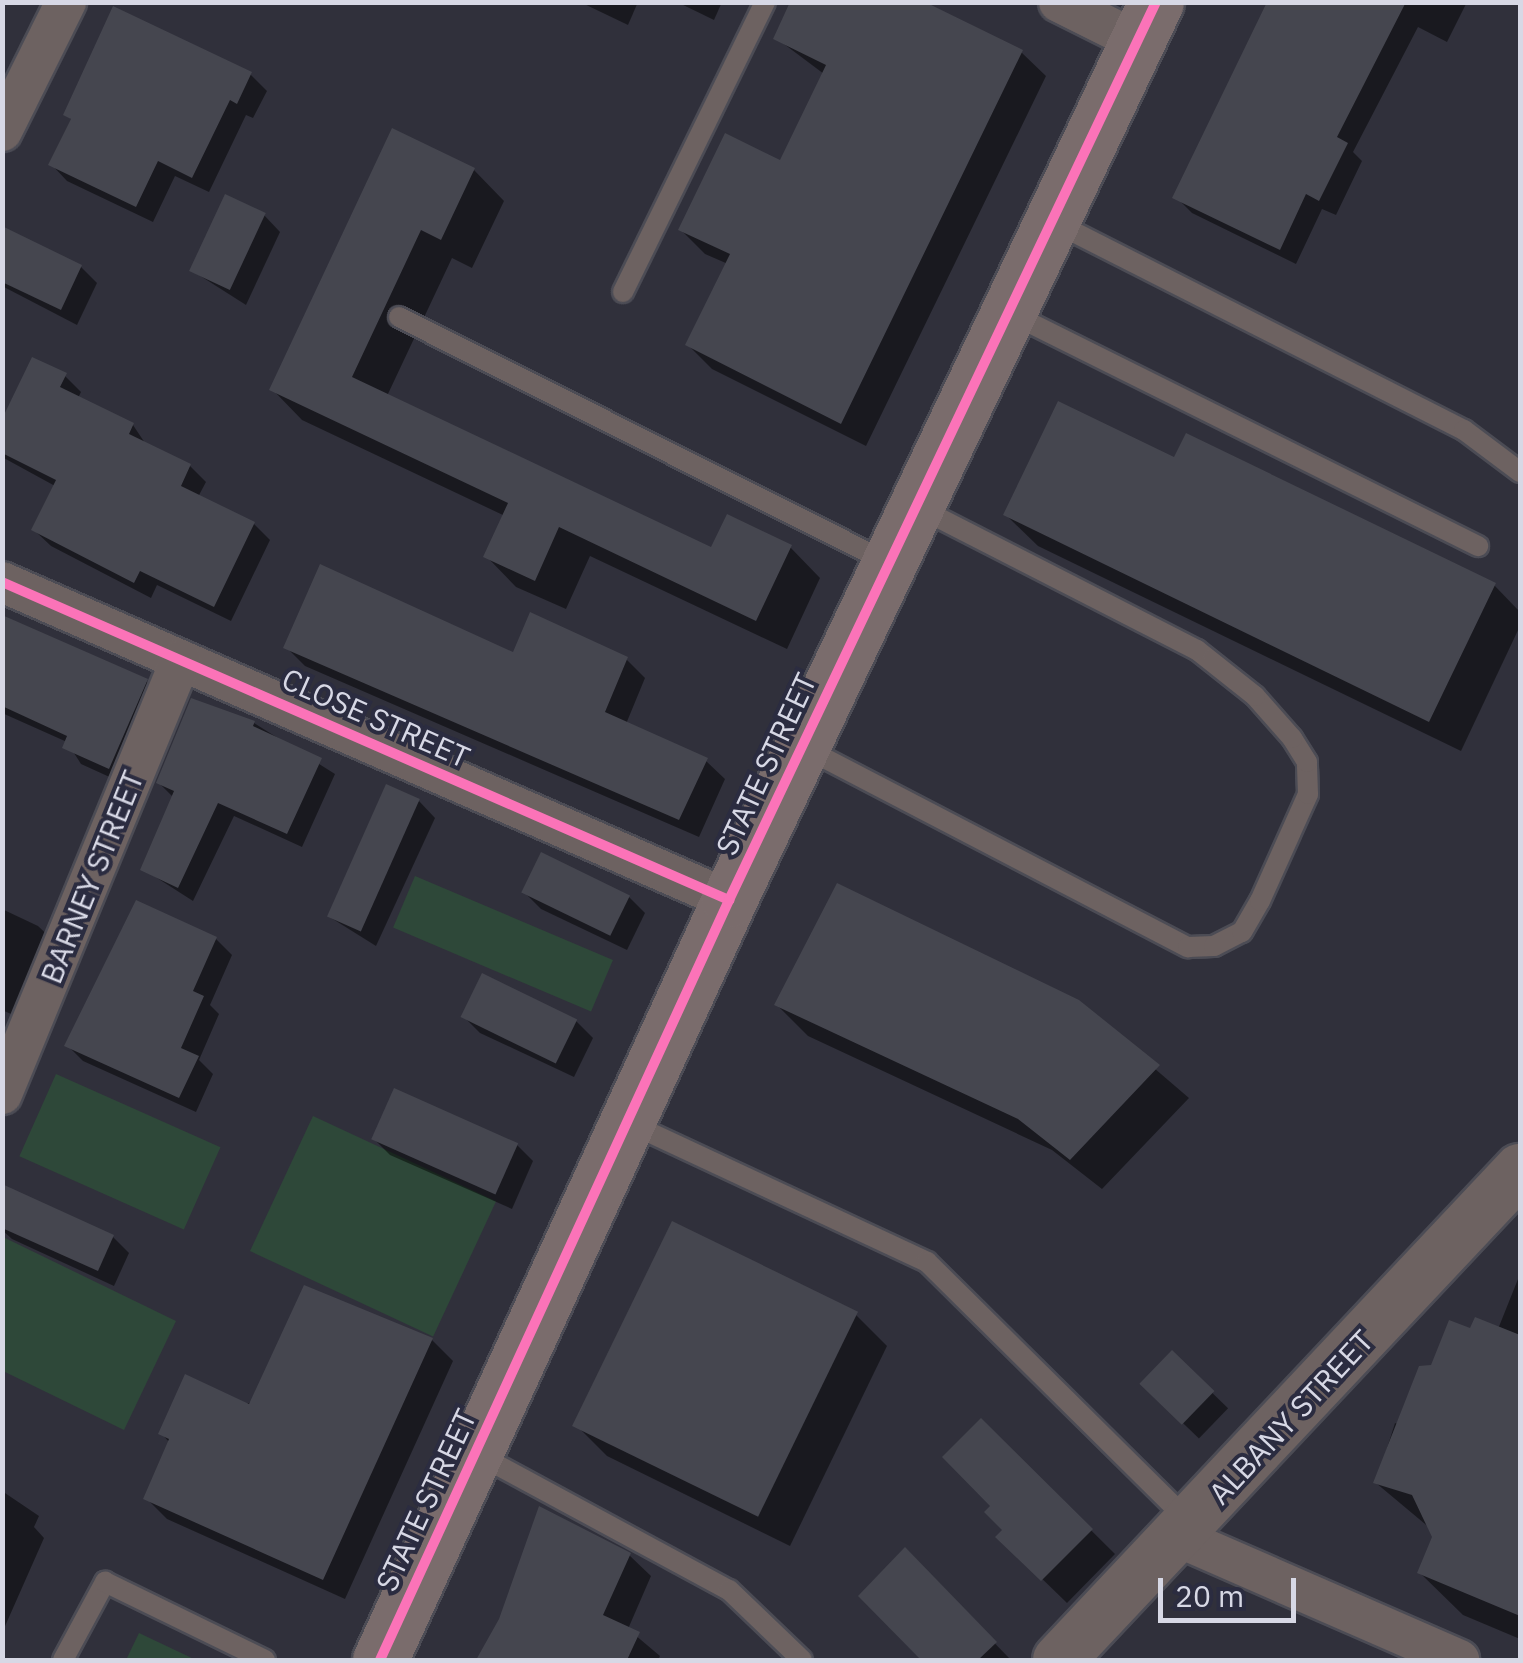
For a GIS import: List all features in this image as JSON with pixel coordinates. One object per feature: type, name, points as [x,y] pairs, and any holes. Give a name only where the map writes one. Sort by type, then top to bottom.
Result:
[{"type":"main road","name":"STATE STREET","points":[[380,1660],[729,900],[1146,22]]},
{"type":"street","points":[[2,130],[66,2]]},
{"type":"street","points":[[1058,2],[1146,22]]},
{"type":"street","name":"CLOSE STREET","points":[[2,582],[729,900]]},
{"type":"street","name":"BARNEY STREET","points":[[6,1077],[181,660]]},
{"type":"street","name":"ALBANY STREET","points":[[1059,1660],[1520,1170]]},
{"type":"street","points":[[1184,1531],[1458,1660]]},
{"type":"lane","points":[[623,292],[766,2]]},
{"type":"lane","points":[[1052,221],[1464,430],[1520,472]]},
{"type":"lane","points":[[1008,312],[1478,546]]},
{"type":"lane","points":[[399,317],[889,563]]},
{"type":"lane","points":[[802,746],[1188,947],[1214,946],[1242,932],[1260,901],[1308,794],[1307,762],[1292,738],[1254,696],[1196,650],[916,506]]},
{"type":"lane","points":[[627,1122],[927,1262],[1184,1531]]},
{"type":"lane","points":[[475,1453],[729,1590],[802,1660]]},
{"type":"lane","points":[[63,1660],[104,1582],[265,1660]]},
{"type":"green space","points":[[415,876],[613,960],[591,1012],[393,928]]},
{"type":"green space","points":[[56,1074],[220,1147],[184,1229],[19,1156]]},
{"type":"green space","points":[[313,1116],[496,1201],[433,1336],[250,1251]]},
{"type":"green space","points":[[3,1237],[176,1321],[124,1430],[3,1371]]},
{"type":"green space","points":[[139,1633],[196,1660],[126,1660]]},
{"type":"building","points":[[790,2],[925,2],[1023,50],[841,424],[685,345],[730,254],[678,230],[725,133],[780,160],[826,65],[773,39]]},
{"type":"building","points":[[1267,2],[1406,2],[1337,137],[1348,143],[1319,201],[1306,194],[1280,250],[1172,198]]},
{"type":"building","points":[[113,6],[252,72],[237,104],[230,100],[192,178],[158,161],[136,207],[48,165],[71,119],[63,115]]},
{"type":"building","points":[[392,128],[475,168],[441,240],[421,230],[352,377],[711,547],[727,514],[792,545],[756,621],[559,527],[535,581],[483,557],[508,503],[269,390]]},
{"type":"building","points":[[225,194],[266,213],[230,290],[189,271]]},
{"type":"building","points":[[2,226],[82,265],[61,310],[2,282]]},
{"type":"building","points":[[32,357],[67,373],[60,387],[134,423],[129,434],[191,464],[181,486],[255,522],[214,607],[140,571],[134,583],[31,530],[56,480],[2,453],[2,419]]},
{"type":"building","points":[[1058,401],[1174,457],[1186,433],[1496,583],[1429,722],[1003,515]]},
{"type":"building","points":[[320,564],[513,652],[530,612],[628,657],[605,712],[708,758],[679,820],[283,648]]},
{"type":"building","points":[[2,615],[148,679],[109,769],[62,748],[67,736],[2,706]]},
{"type":"building","points":[[191,698],[255,721],[253,726],[322,758],[287,834],[218,803],[178,888],[140,870],[174,791],[156,783]]},
{"type":"building","points":[[386,784],[420,799],[361,932],[327,916]]},
{"type":"building","points":[[541,852],[630,895],[610,936],[521,892]]},
{"type":"building","points":[[837,883],[1079,1000],[1160,1065],[1070,1160],[1018,1119],[774,1005]]},
{"type":"building","points":[[136,900],[217,937],[193,991],[204,996],[181,1048],[199,1056],[179,1098],[64,1046]]},
{"type":"building","points":[[482,973],[577,1019],[556,1064],[461,1017]]},
{"type":"building","points":[[394,1088],[518,1143],[495,1194],[371,1139]]},
{"type":"building","points":[[2,1184],[114,1235],[98,1271],[2,1228]]},
{"type":"building","points":[[672,1221],[858,1312],[758,1517],[572,1426]]},
{"type":"building","points":[[304,1285],[433,1338],[323,1580],[143,1499],[169,1439],[158,1434],[185,1374],[249,1404]]},
{"type":"building","points":[[1475,1317],[1520,1335],[1520,1616],[1417,1573],[1432,1537],[1412,1495],[1373,1483],[1419,1366],[1431,1365],[1449,1320],[1470,1328]]},
{"type":"building","points":[[1172,1350],[1214,1391],[1182,1425],[1139,1384]]},
{"type":"building","points":[[981,1418],[1093,1529],[1041,1581],[995,1537],[1002,1530],[984,1512],[990,1506],[942,1457]]},
{"type":"building","points":[[539,1506],[631,1553],[603,1615],[640,1632],[627,1660],[476,1660],[499,1619]]},
{"type":"building","points":[[905,1547],[997,1642],[978,1660],[921,1660],[858,1596]]},
{"type":"cycle path","points":[[380,1660],[729,900],[1156,2]]},
{"type":"cycle path","points":[[2,582],[729,900]]}]
